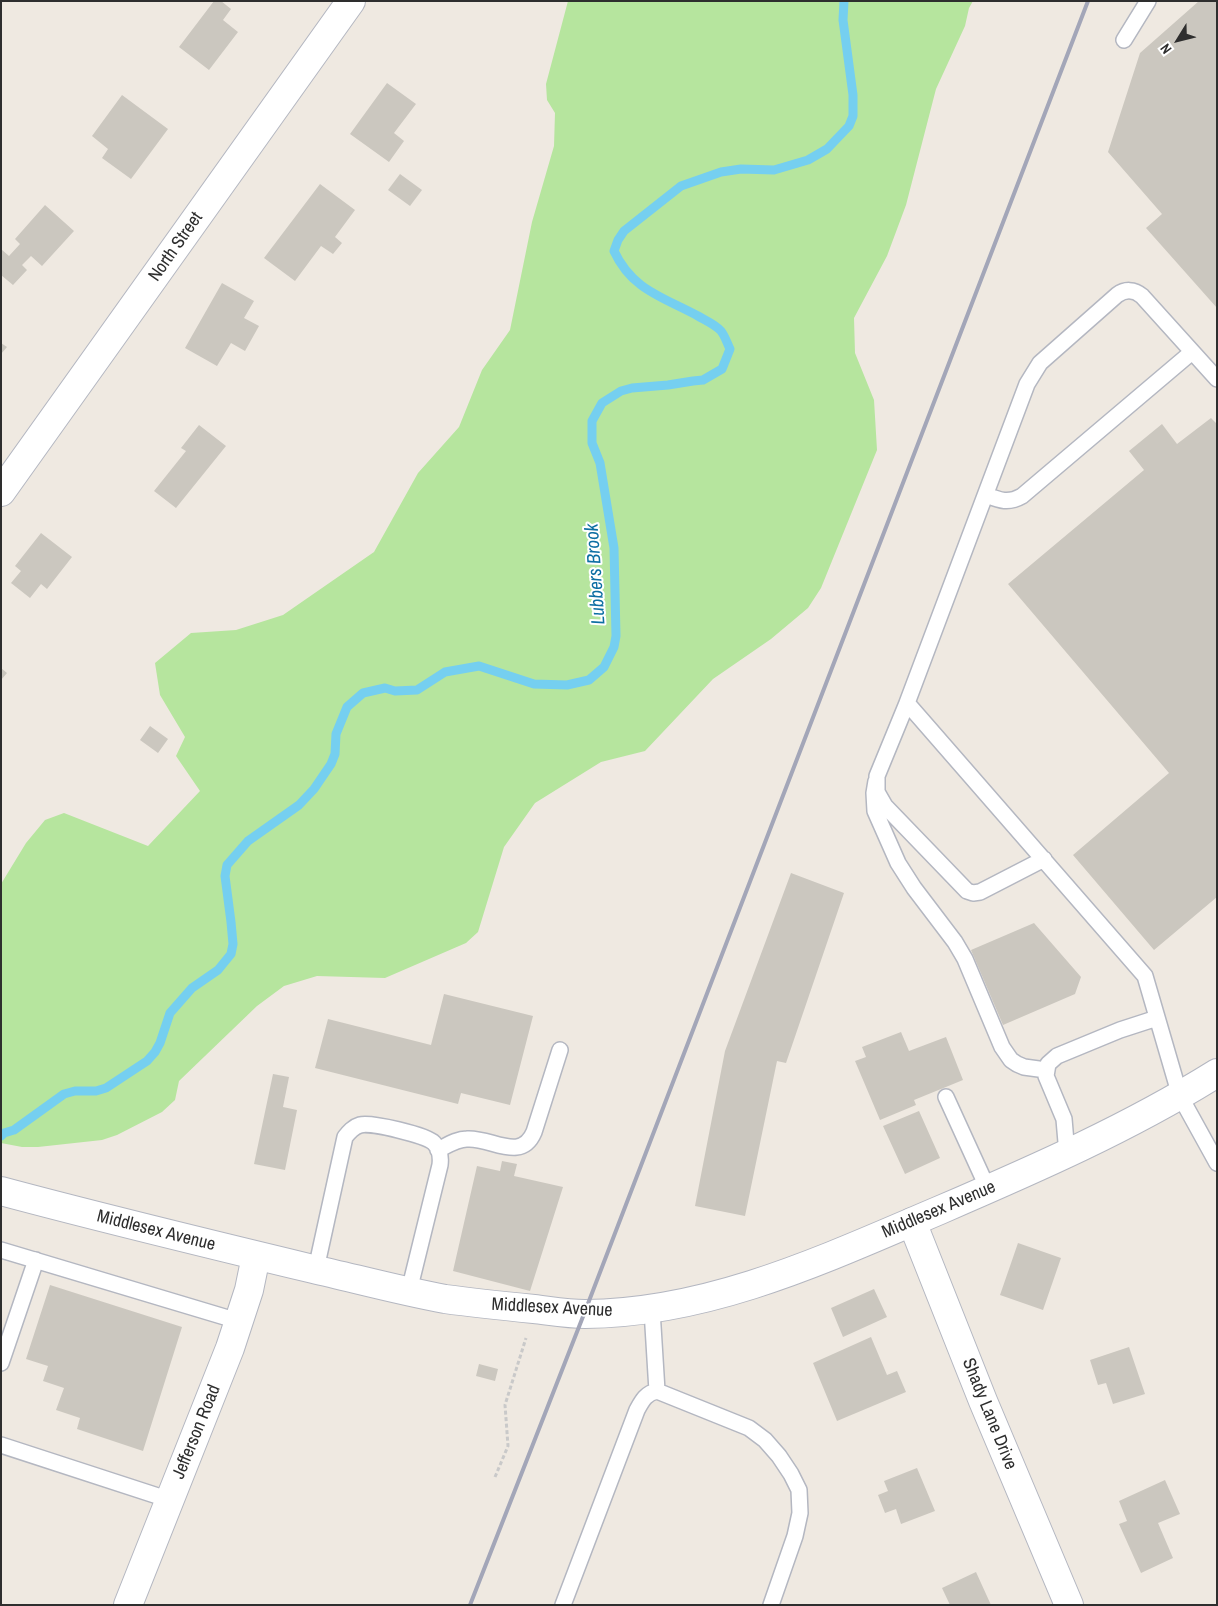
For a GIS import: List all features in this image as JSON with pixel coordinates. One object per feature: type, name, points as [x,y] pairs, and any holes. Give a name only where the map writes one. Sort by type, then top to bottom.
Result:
[{"type":"street","name":"North Street","points":[[1,492],[348,2]]},
{"type":"street","name":"Middlesex Avenue","points":[[1,1191],[256,1256],[440,1298],[492,1306],[584,1314],[652,1310],[706,1298],[775,1277],[840,1253],[1067,1154],[1180,1096],[1217,1073]]},
{"type":"street","name":"Shady Lane Drive","points":[[912,1222],[983,1402],[1069,1605]]},
{"type":"street","name":"Jefferson Road","points":[[128,1605],[230,1348],[249,1290],[256,1256]]},
{"type":"lane","points":[[1124,40],[1148,1]]},
{"type":"lane","points":[[1046,1070],[1024,1067],[1017,1064],[1011,1060],[1002,1047],[965,959],[955,942],[914,888],[894,855],[875,811],[874,793],[876,782],[908,703],[1032,373],[1044,358],[1120,292],[1130,290],[1139,293],[1217,378]]},
{"type":"lane","points":[[986,495],[1003,501],[1013,500],[1022,496],[1192,352]]},
{"type":"lane","points":[[908,703],[1144,974],[1148,981],[1180,1096],[1217,1163]]},
{"type":"lane","points":[[876,782],[877,792],[885,806],[967,892],[980,892],[1044,859]]},
{"type":"lane","points":[[1067,1154],[1064,1119],[1046,1076],[1048,1064],[1058,1056],[1120,1030],[1157,1018]]},
{"type":"lane","points":[[438,1150],[452,1143],[469,1139],[512,1148],[526,1143],[534,1132],[560,1050]]},
{"type":"lane","points":[[946,1097],[988,1189]]},
{"type":"lane","points":[[316,1269],[343,1142],[348,1133],[361,1125],[371,1125],[428,1139],[438,1150],[440,1165],[409,1291]]},
{"type":"lane","points":[[1,1250],[238,1321]]},
{"type":"lane","points":[[1,1363],[36,1260]]},
{"type":"lane","points":[[652,1310],[657,1391]]},
{"type":"lane","points":[[564,1605],[637,1410],[644,1398],[657,1391],[748,1428],[766,1440],[779,1456],[800,1490],[800,1514],[795,1536],[771,1605]]},
{"type":"lane","points":[[1,1445],[170,1500]]},
{"type":"path","points":[[495,1476],[508,1446],[505,1405],[526,1338]]},
{"type":"green space","points":[[568,1],[973,1],[969,8],[965,26],[936,89],[906,205],[887,256],[854,318],[855,353],[874,400],[877,450],[821,588],[808,608],[771,639],[713,679],[645,751],[601,762],[535,803],[504,847],[478,932],[466,943],[385,978],[317,976],[284,986],[257,1006],[179,1081],[175,1100],[162,1112],[117,1135],[102,1140],[38,1147],[22,1147],[1,1143],[1,884],[26,843],[45,820],[64,813],[148,846],[200,791],[176,756],[185,737],[160,695],[155,663],[191,633],[236,630],[283,615],[374,552],[418,473],[459,427],[482,370],[510,330],[532,222],[554,146],[555,113],[547,100],[546,84]]},
{"type":"building","points":[[214,1],[221,1],[231,9],[223,20],[238,32],[209,70],[179,47]]},
{"type":"building","points":[[1199,1],[1217,1],[1217,308],[1146,228],[1162,214],[1108,152],[1140,53]]},
{"type":"building","points":[[387,83],[416,104],[394,133],[404,141],[389,162],[350,134]]},
{"type":"building","points":[[122,95],[168,129],[131,179],[102,158],[108,149],[92,136]]},
{"type":"building","points":[[400,174],[422,190],[410,206],[388,190]]},
{"type":"building","points":[[320,184],[355,210],[335,237],[342,243],[333,254],[321,246],[295,281],[264,258]]},
{"type":"building","points":[[45,205],[74,231],[42,266],[31,256],[22,265],[27,270],[13,285],[1,275],[1,249],[9,256],[20,244],[15,239]]},
{"type":"building","points":[[222,283],[254,301],[244,318],[259,326],[245,351],[231,343],[217,366],[185,348]]},
{"type":"building","points":[[1,343],[7,347],[1,354]]},
{"type":"building","points":[[1211,418],[1217,424],[1217,897],[1154,950],[1073,855],[1169,773],[1008,584],[1144,470],[1129,451],[1162,424],[1177,444]]},
{"type":"building","points":[[199,425],[226,446],[176,508],[154,491],[186,451],[181,448]]},
{"type":"building","points":[[41,533],[72,557],[47,589],[41,584],[30,598],[11,583],[21,571],[15,566]]},
{"type":"building","points":[[1,668],[7,673],[1,680]]},
{"type":"building","points":[[150,726],[168,739],[158,753],[140,740]]},
{"type":"building","points":[[791,873],[844,893],[786,1063],[777,1061],[745,1216],[695,1206],[725,1051]]},
{"type":"building","points":[[1034,923],[1081,977],[1075,994],[1003,1025],[971,950]]},
{"type":"building","points":[[444,994],[533,1016],[510,1105],[461,1093],[458,1104],[315,1068],[328,1019],[431,1045]]},
{"type":"building","points":[[901,1032],[909,1051],[946,1037],[963,1080],[914,1100],[916,1105],[880,1120],[855,1061],[866,1057],[862,1047]]},
{"type":"building","points":[[273,1074],[289,1077],[283,1107],[297,1110],[285,1170],[254,1164]]},
{"type":"building","points":[[919,1111],[940,1158],[905,1174],[883,1126]]},
{"type":"building","points":[[502,1161],[517,1164],[514,1176],[563,1187],[530,1291],[453,1271],[477,1166],[500,1171]]},
{"type":"building","points":[[1018,1243],[1061,1258],[1043,1310],[1000,1295]]},
{"type":"building","points":[[50,1285],[182,1327],[143,1451],[77,1429],[80,1418],[56,1410],[64,1388],[43,1381],[48,1366],[26,1359]]},
{"type":"building","points":[[874,1289],[887,1317],[843,1337],[831,1308]]},
{"type":"building","points":[[871,1337],[887,1375],[897,1371],[906,1392],[837,1421],[813,1363]]},
{"type":"building","points":[[1129,1347],[1145,1394],[1113,1404],[1106,1383],[1098,1385],[1090,1360]]},
{"type":"building","points":[[479,1364],[498,1369],[495,1381],[476,1376]]},
{"type":"building","points":[[917,1468],[935,1511],[901,1524],[896,1509],[885,1513],[878,1495],[888,1491],[884,1481]]},
{"type":"building","points":[[1165,1480],[1180,1514],[1158,1523],[1173,1558],[1141,1573],[1119,1524],[1127,1521],[1119,1501]]},
{"type":"building","points":[[976,1572],[991,1605],[950,1605],[942,1588]]},
{"type":"waterway","name":"Lubbers Brook","points":[[1,1136],[14,1130],[64,1094],[75,1091],[96,1091],[106,1088],[147,1061],[155,1052],[170,1013],[192,988],[218,970],[231,954],[233,944],[225,876],[227,865],[248,841],[299,805],[314,789],[331,764],[335,754],[336,734],[347,707],[363,693],[385,688],[395,691],[417,690],[445,672],[479,666],[534,684],[567,685],[589,680],[604,667],[614,647],[616,636],[614,548],[600,463],[592,443],[592,421],[602,403],[621,391],[632,388],[703,380],[722,369],[730,349],[722,333],[716,327],[639,284],[621,264],[614,251],[624,231],[681,186],[721,172],[741,169],[774,170],[808,160],[827,149],[849,126],[853,116],[853,95],[843,20],[844,1]]},
{"type":"railway","points":[[470,1605],[584,1314],[1088,1]]}]
